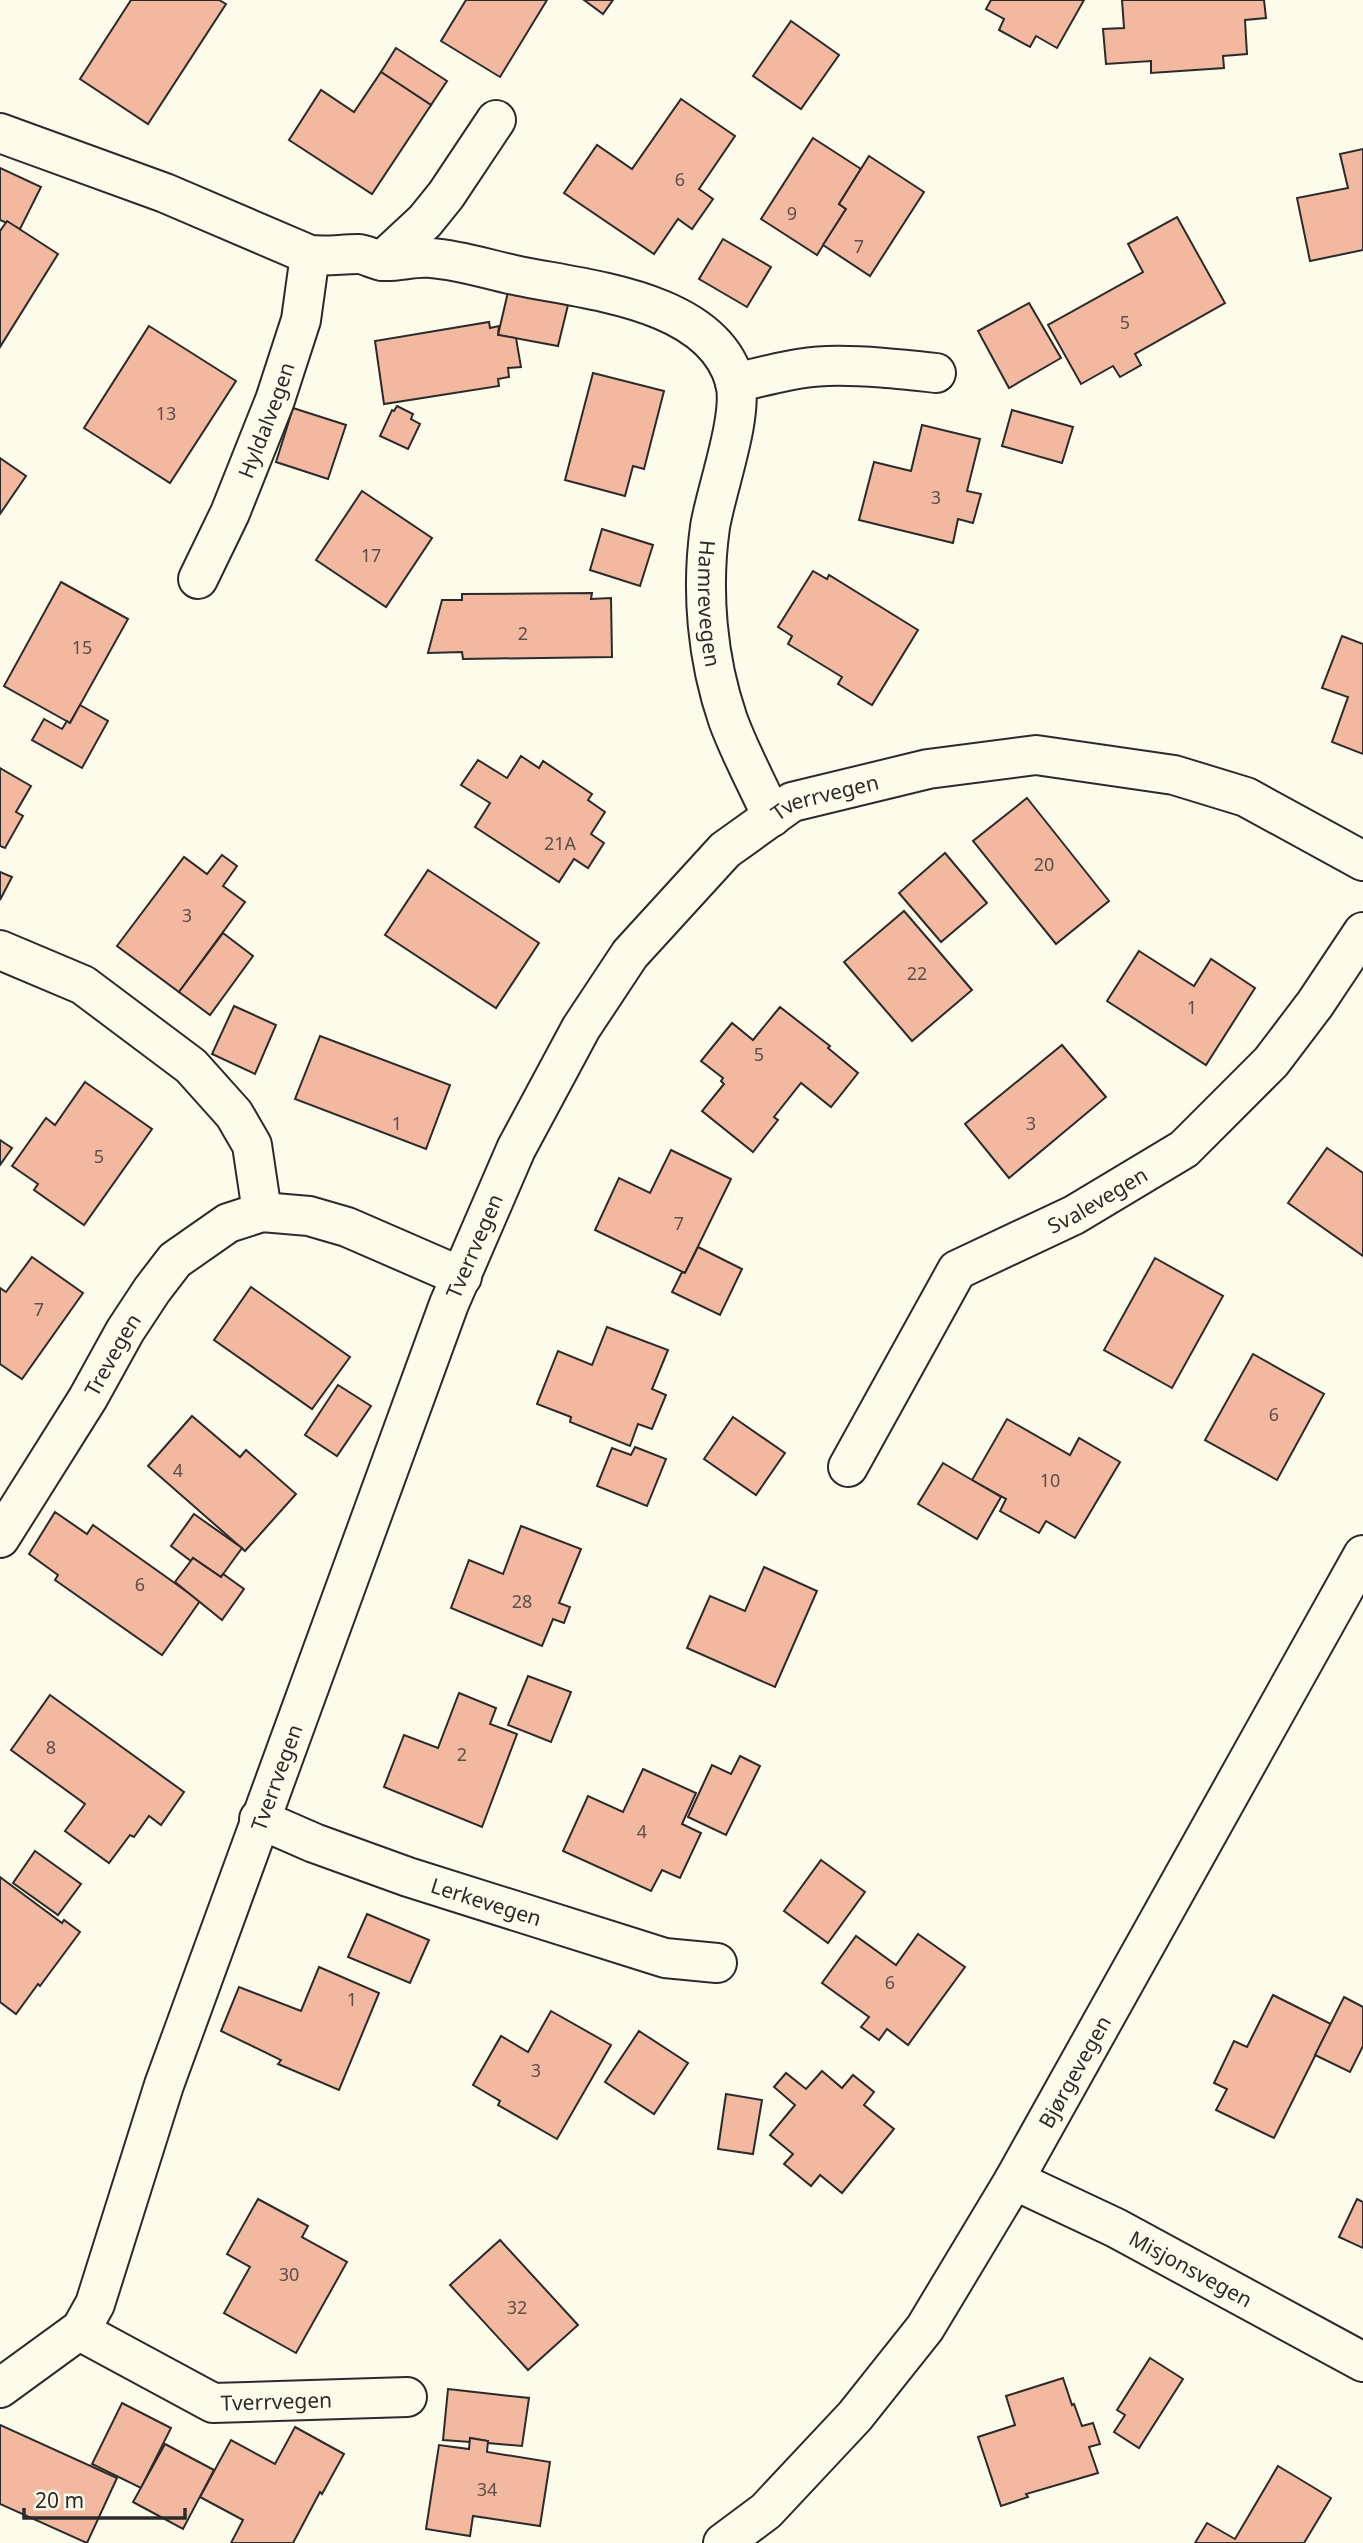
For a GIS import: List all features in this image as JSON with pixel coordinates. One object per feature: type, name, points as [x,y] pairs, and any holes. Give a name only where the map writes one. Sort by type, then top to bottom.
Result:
[{"type":"street","points":[[0,133],[165,193],[310,255],[331,257],[360,254],[382,261],[425,221],[439,204],[496,120]]},
{"type":"street","name":"Hyldalvegen","points":[[198,579],[230,513],[275,400],[301,320],[310,255]]},
{"type":"street","name":"Hamrevegen","points":[[382,261],[430,258],[625,297],[667,311],[703,335],[724,355],[735,383],[737,410],[710,528],[705,586],[708,637],[716,683],[729,723],[772,817]]},
{"type":"street","points":[[735,383],[790,370],[824,366],[862,366],[936,373]]},
{"type":"street","name":"Tverrvegen","points":[[0,2388],[81,2329],[95,2304],[164,2085],[449,1304],[516,1149],[581,1028],[630,954],[724,850],[792,802],[928,769],[1036,755],[1174,775],[1246,797],[1363,861]]},
{"type":"street","name":"Svalevegen","points":[[848,1467],[957,1270],[1074,1215],[1184,1149],[1271,1062],[1315,1004],[1363,932]]},
{"type":"street","points":[[0,950],[83,985],[191,1066],[234,1114],[253,1145],[262,1212]]},
{"type":"street","name":"Trevegen","points":[[0,1538],[88,1398],[125,1331],[174,1260],[228,1223],[262,1212],[309,1216],[348,1227],[462,1277]]},
{"type":"street","name":"Bjørgevegen","points":[[723,2543],[766,2511],[855,2416],[925,2328],[1014,2180],[1363,1555]]},
{"type":"street","name":"Lerkevegen","points":[[259,1819],[314,1843],[408,1877],[652,1954],[665,1958],[717,1963]]},
{"type":"street","name":"Misjonsvegen","points":[[1014,2180],[1116,2228],[1363,2362]]},
{"type":"street","name":"Tverrvegen","points":[[81,2329],[89,2336],[213,2403],[407,2397]]},
{"type":"building","points":[[131,0],[219,0],[226,4],[148,124],[80,79]]},
{"type":"building","points":[[466,0],[547,0],[500,77],[441,41]]},
{"type":"building","points":[[584,0],[613,0],[603,14]]},
{"type":"building","points":[[991,0],[1084,0],[1057,48],[1036,36],[1030,47],[999,30],[1004,19],[986,9]]},
{"type":"building","points":[[1122,0],[1264,0],[1266,18],[1245,20],[1247,54],[1223,56],[1224,68],[1151,73],[1151,61],[1106,64],[1103,29],[1124,28]]},
{"type":"building","points":[[791,21],[839,55],[801,109],[753,76]]},
{"type":"building","points":[[396,48],[447,81],[431,105],[381,72]]},
{"type":"building","points":[[381,72],[431,105],[372,194],[289,140],[321,90],[354,112]]},
{"type":"building","points":[[681,99],[735,136],[699,189],[713,199],[692,229],[678,219],[654,254],[564,193],[597,145],[632,169]]},
{"type":"building","points":[[813,138],[861,169],[839,204],[846,209],[817,255],[761,219]]},
{"type":"building","points":[[1363,149],[1363,250],[1310,261],[1297,198],[1348,188],[1340,154]]},
{"type":"building","points":[[869,156],[924,192],[870,276],[823,245],[846,209],[839,204]]},
{"type":"building","points":[[0,168],[41,187],[20,229],[0,220]]},
{"type":"building","points":[[1177,217],[1225,303],[1135,354],[1141,365],[1120,377],[1113,366],[1081,384],[1048,325],[1143,272],[1128,244]]},
{"type":"building","points":[[7,221],[58,254],[0,347],[0,231]]},
{"type":"building","points":[[723,239],[771,267],[747,307],[699,279]]},
{"type":"building","points":[[508,292],[568,305],[558,346],[498,335]]},
{"type":"building","points":[[1029,303],[1061,358],[1009,388],[978,331]]},
{"type":"building","points":[[489,322],[490,328],[499,326],[498,335],[516,338],[521,367],[508,368],[509,377],[498,379],[499,386],[384,404],[375,341]]},
{"type":"building","points":[[149,326],[236,381],[170,483],[84,428]]},
{"type":"building","points":[[593,373],[664,391],[644,469],[633,466],[625,496],[565,480]]},
{"type":"building","points":[[397,406],[413,414],[411,419],[420,424],[408,449],[380,436],[392,410]]},
{"type":"building","points":[[293,408],[346,425],[328,479],[276,462]]},
{"type":"building","points":[[1012,410],[1073,427],[1062,463],[1002,446]]},
{"type":"building","points":[[922,425],[980,439],[967,491],[981,494],[973,523],[958,519],[953,543],[859,520],[874,462],[911,471]]},
{"type":"building","points":[[0,458],[26,476],[0,514]]},
{"type":"building","points":[[362,491],[432,538],[386,607],[316,560]]},
{"type":"building","points":[[602,529],[653,545],[640,586],[590,570]]},
{"type":"building","points":[[813,571],[827,579],[829,575],[918,630],[872,705],[838,684],[842,677],[788,644],[792,636],[778,627]]},
{"type":"building","points":[[61,582],[128,619],[70,723],[4,686]]},
{"type":"building","points":[[592,593],[591,599],[611,598],[612,657],[463,659],[462,652],[428,653],[442,600],[462,600],[462,594]]},
{"type":"building","points":[[1342,636],[1363,644],[1363,754],[1332,742],[1348,697],[1322,688]]},
{"type":"building","points":[[80,705],[108,721],[82,768],[32,740],[44,719],[62,729],[67,721],[70,723]]},
{"type":"building","points":[[521,756],[539,768],[543,761],[592,794],[588,800],[605,812],[591,834],[604,843],[588,868],[574,859],[559,882],[475,827],[490,803],[461,785],[478,760],[507,778]]},
{"type":"building","points":[[0,768],[31,786],[16,812],[23,816],[5,848],[0,846]]},
{"type":"building","points":[[1027,798],[1109,901],[1056,944],[973,841]]},
{"type":"building","points":[[945,853],[987,903],[941,942],[899,893]]},
{"type":"building","points":[[222,855],[237,866],[223,886],[245,902],[179,992],[117,946],[184,857],[207,874]]},
{"type":"building","points":[[428,870],[539,943],[496,1008],[385,935]]},
{"type":"building","points":[[0,872],[12,877],[0,900]]},
{"type":"building","points":[[904,911],[972,990],[912,1041],[844,962]]},
{"type":"building","points":[[223,933],[253,956],[210,1015],[179,992]]},
{"type":"building","points":[[1139,951],[1194,986],[1211,959],[1255,988],[1206,1065],[1107,1001]]},
{"type":"building","points":[[234,1006],[276,1025],[255,1074],[212,1054]]},
{"type":"building","points":[[780,1007],[830,1046],[828,1048],[858,1073],[831,1107],[801,1083],[774,1117],[778,1120],[753,1152],[702,1111],[724,1084],[721,1081],[723,1078],[701,1061],[732,1023],[753,1040]]},
{"type":"building","points":[[320,1036],[450,1085],[426,1149],[295,1099]]},
{"type":"building","points":[[1062,1045],[1106,1097],[1009,1178],[965,1124]]},
{"type":"building","points":[[85,1082],[152,1129],[84,1225],[34,1190],[38,1184],[12,1166],[46,1118],[55,1125]]},
{"type":"building","points":[[0,1140],[12,1148],[0,1165]]},
{"type":"building","points":[[1327,1148],[1363,1173],[1363,1256],[1288,1203]]},
{"type":"building","points":[[671,1150],[731,1179],[685,1273],[595,1230],[619,1178],[650,1193]]},
{"type":"building","points":[[698,1247],[742,1269],[720,1315],[672,1292]]},
{"type":"building","points":[[32,1257],[83,1293],[22,1379],[0,1364],[0,1288],[6,1292]]},
{"type":"building","points":[[1155,1258],[1223,1296],[1172,1388],[1104,1350]]},
{"type":"building","points":[[251,1287],[350,1357],[312,1409],[214,1340]]},
{"type":"building","points":[[607,1327],[668,1350],[652,1389],[666,1395],[652,1429],[638,1424],[630,1446],[570,1422],[571,1417],[537,1404],[558,1351],[592,1365]]},
{"type":"building","points":[[1253,1354],[1324,1394],[1277,1480],[1205,1440]]},
{"type":"building","points":[[338,1385],[371,1406],[337,1456],[305,1435]]},
{"type":"building","points":[[192,1416],[240,1457],[246,1450],[296,1494],[245,1551],[148,1466]]},
{"type":"building","points":[[733,1417],[785,1453],[756,1495],[704,1459]]},
{"type":"building","points":[[1007,1419],[1070,1455],[1079,1438],[1120,1462],[1075,1538],[1046,1521],[1039,1533],[1000,1511],[1006,1499],[972,1480]]},
{"type":"building","points":[[635,1447],[666,1459],[647,1506],[597,1486],[612,1448],[631,1455]]},
{"type":"building","points":[[943,1463],[1001,1497],[977,1539],[918,1504]]},
{"type":"building","points":[[55,1512],[87,1534],[93,1525],[200,1601],[162,1655],[55,1580],[58,1575],[29,1554]]},
{"type":"building","points":[[194,1514],[242,1548],[221,1577],[193,1558],[191,1561],[171,1546]]},
{"type":"building","points":[[521,1526],[581,1549],[559,1603],[570,1607],[564,1623],[553,1619],[542,1646],[451,1608],[469,1560],[503,1574]]},
{"type":"building","points":[[193,1558],[244,1589],[222,1620],[175,1582]]},
{"type":"building","points":[[764,1567],[817,1591],[775,1687],[687,1648],[710,1596],[745,1611]]},
{"type":"building","points":[[528,1676],[571,1692],[551,1742],[508,1725]]},
{"type":"building","points":[[459,1693],[496,1708],[490,1724],[517,1734],[482,1827],[384,1787],[404,1735],[438,1748]]},
{"type":"building","points":[[50,1695],[184,1792],[161,1825],[149,1816],[134,1837],[130,1835],[109,1863],[65,1831],[85,1804],[11,1750]]},
{"type":"building","points":[[740,1756],[760,1766],[726,1835],[688,1817],[712,1765],[731,1774]]},
{"type":"building","points":[[643,1769],[696,1793],[682,1824],[701,1833],[680,1878],[662,1870],[651,1891],[563,1851],[588,1796],[623,1812]]},
{"type":"building","points":[[35,1851],[81,1884],[58,1915],[13,1883]]},
{"type":"building","points":[[821,1860],[865,1892],[828,1943],[784,1911]]},
{"type":"building","points":[[0,1877],[62,1923],[64,1920],[80,1932],[16,2014],[0,2002]]},
{"type":"building","points":[[367,1914],[429,1940],[410,1983],[348,1957]]},
{"type":"building","points":[[918,1934],[965,1967],[908,2045],[887,2029],[879,2040],[861,2027],[869,2017],[822,1983],[856,1936],[896,1965]]},
{"type":"building","points":[[319,1967],[379,1993],[339,2090],[278,2064],[281,2060],[221,2031],[239,1987],[301,2011]]},
{"type":"building","points":[[1273,1995],[1331,2024],[1274,2138],[1216,2110],[1227,2089],[1214,2083],[1234,2041],[1247,2047]]},
{"type":"building","points":[[1344,1997],[1363,2007],[1363,2046],[1350,2072],[1315,2055]]},
{"type":"building","points":[[551,2011],[611,2045],[557,2139],[498,2105],[500,2101],[473,2085],[501,2036],[528,2052]]},
{"type":"building","points":[[639,2031],[688,2063],[654,2114],[605,2082]]},
{"type":"building","points":[[822,2071],[842,2088],[853,2075],[874,2092],[864,2105],[894,2129],[842,2193],[820,2175],[811,2186],[784,2164],[793,2154],[770,2135],[795,2105],[774,2087],[786,2073],[806,2089]]},
{"type":"building","points":[[726,2094],[762,2100],[753,2154],[718,2149]]},
{"type":"building","points":[[258,2199],[308,2226],[302,2237],[347,2262],[296,2353],[224,2313],[250,2267],[227,2254]]},
{"type":"building","points":[[1357,2199],[1363,2202],[1363,2248],[1339,2237]]},
{"type":"building","points":[[500,2240],[578,2325],[528,2370],[450,2285]]},
{"type":"building","points":[[1150,2358],[1183,2379],[1139,2448],[1114,2432],[1125,2415],[1117,2410]]},
{"type":"building","points":[[1063,2378],[1082,2426],[1093,2423],[1100,2444],[1089,2447],[1098,2473],[1026,2494],[1028,2497],[1001,2506],[978,2437],[1015,2425],[1006,2396]]},
{"type":"building","points":[[448,2389],[529,2398],[522,2446],[488,2443],[470,2438],[470,2442],[443,2440]]},
{"type":"building","points":[[122,2403],[171,2428],[141,2488],[92,2464]]},
{"type":"building","points":[[0,2425],[117,2478],[87,2543],[0,2504]]},
{"type":"building","points":[[295,2427],[344,2454],[322,2494],[320,2492],[293,2543],[231,2543],[243,2520],[200,2497],[231,2440],[275,2464]]},
{"type":"building","points":[[470,2438],[488,2441],[487,2452],[550,2462],[540,2526],[473,2516],[470,2536],[426,2529],[439,2445],[469,2449]]},
{"type":"building","points":[[165,2444],[214,2470],[183,2529],[133,2502]]},
{"type":"building","points":[[1278,2466],[1331,2498],[1304,2543],[1195,2543],[1207,2523],[1235,2539]]}]
